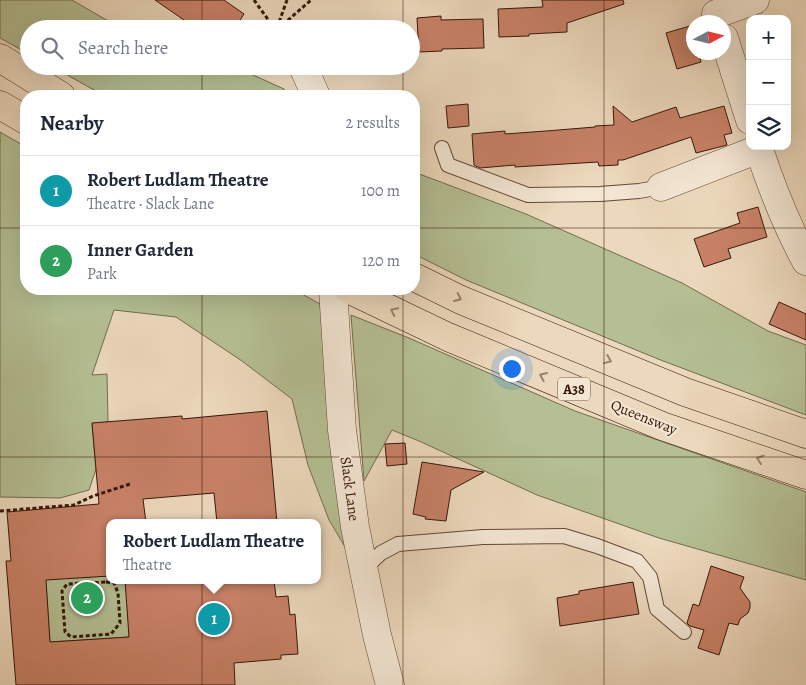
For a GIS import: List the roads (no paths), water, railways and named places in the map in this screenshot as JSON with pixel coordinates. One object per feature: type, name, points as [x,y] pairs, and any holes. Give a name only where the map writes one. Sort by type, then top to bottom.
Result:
[{"type":"highway","points":[[0,58],[20,70]]},
{"type":"highway","points":[[27,75],[51,90]]},
{"type":"highway","points":[[0,105],[20,117]]},
{"type":"highway","points":[[420,280],[461,300],[685,392],[806,434]]},
{"type":"highway","name":"Queensway","points":[[360,295],[448,337],[653,422],[806,475]]},
{"type":"street","points":[[725,15],[755,0]]},
{"type":"street","points":[[730,60],[746,108]]},
{"type":"street","points":[[307,75],[313,90]]},
{"type":"street","points":[[661,187],[754,150]]},
{"type":"street","points":[[760,150],[783,216],[806,261]]},
{"type":"street","name":"Slack Lane","points":[[333,295],[342,430],[355,527],[377,635],[390,685]]},
{"type":"lane","points":[[442,148],[448,165],[528,195],[600,194],[661,187]]},
{"type":"lane","points":[[364,569],[381,553],[398,544],[482,537],[564,536],[637,561],[650,577],[657,609],[684,632]]},
{"type":"place","name":"Inner Garden","points":[[87,598]]},
{"type":"place","name":"Robert Ludlam Theatre","points":[[214,619]]}]
